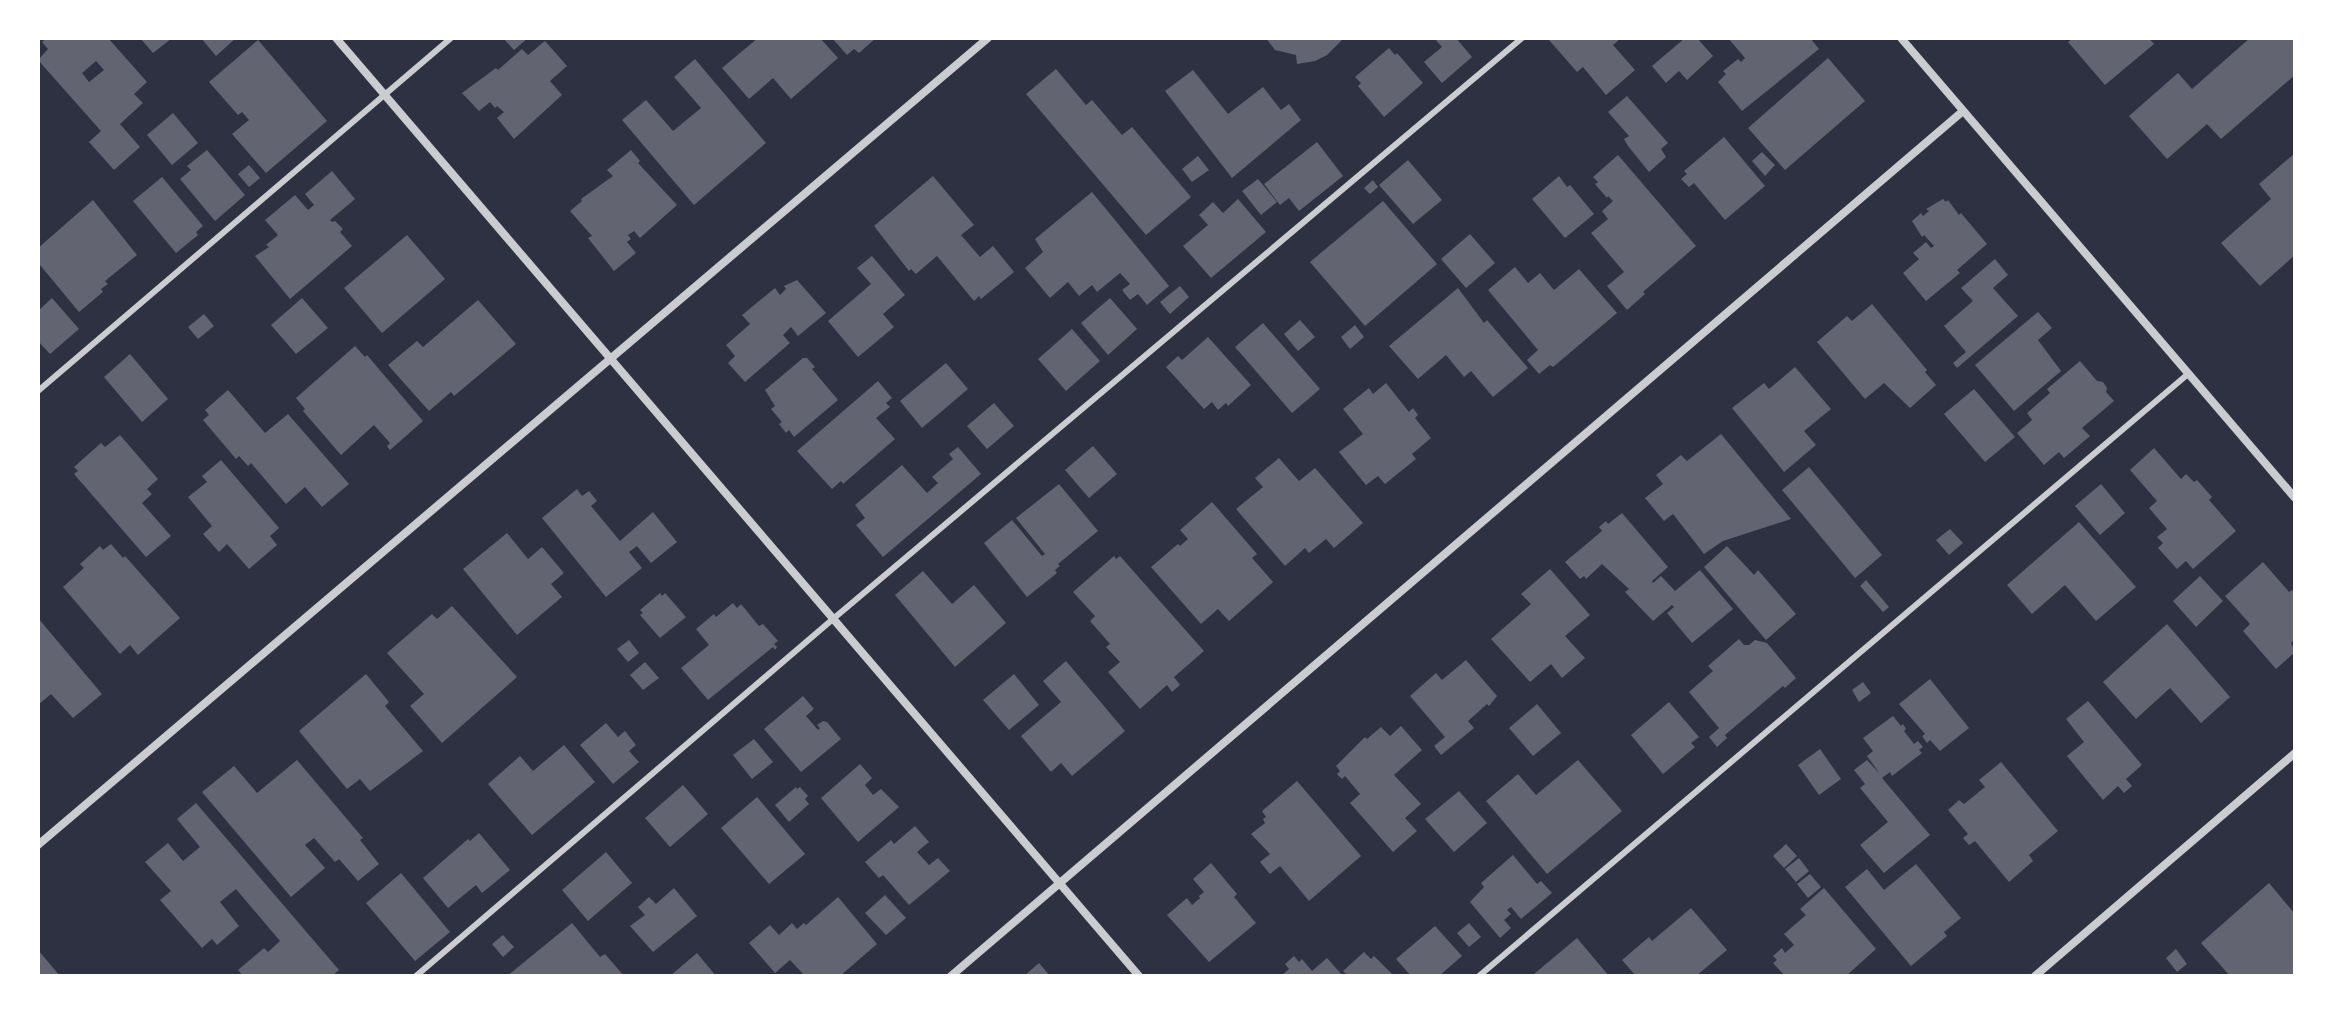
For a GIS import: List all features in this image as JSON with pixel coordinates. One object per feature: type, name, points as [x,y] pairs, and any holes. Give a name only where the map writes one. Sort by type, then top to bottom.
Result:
[{"type":"street","points":[[336,38],[1139,976]]},
{"type":"street","points":[[38,845],[988,38]]},
{"type":"street","points":[[1901,38],[2295,498]]},
{"type":"street","points":[[951,976],[1963,111]]},
{"type":"street","points":[[2035,976],[2295,753]]},
{"type":"lane","points":[[38,391],[451,38]]},
{"type":"lane","points":[[416,976],[833,619],[1522,38]]},
{"type":"lane","points":[[1479,976],[2188,374]]},
{"type":"building","points":[[47,38],[108,38],[147,82],[134,94],[143,103],[120,124],[140,147],[114,170],[89,142],[101,131],[38,60],[48,49],[42,42]],"holes":[[[96,61],[104,70],[89,82],[82,73]]]},
{"type":"building","points":[[140,38],[172,38],[153,53]]},
{"type":"building","points":[[201,38],[236,38],[216,56]]},
{"type":"building","points":[[503,38],[528,38],[514,50]]},
{"type":"building","points":[[758,38],[820,38],[838,58],[791,99],[773,78],[749,99],[722,68]]},
{"type":"building","points":[[832,38],[876,38],[859,53],[854,49],[847,55]]},
{"type":"building","points":[[1266,38],[1344,38],[1327,55],[1297,64],[1296,55],[1275,50]]},
{"type":"building","points":[[1434,38],[1456,38],[1472,57],[1442,83],[1424,62],[1442,47]]},
{"type":"building","points":[[1621,38],[1613,45],[1635,70],[1606,95],[1583,67],[1577,72],[1549,40]]},
{"type":"building","points":[[1685,38],[1697,38],[1713,56],[1687,80],[1679,71],[1666,83],[1652,66]]},
{"type":"building","points":[[1728,38],[1810,38],[1819,49],[1742,111],[1718,82],[1726,74],[1723,71],[1738,59],[1741,62],[1745,58]]},
{"type":"building","points":[[2073,38],[2149,38],[2154,44],[2105,85],[2068,42]]},
{"type":"building","points":[[2250,38],[2295,38],[2295,75],[2221,139],[2207,124],[2167,159],[2129,116],[2178,73],[2192,89]]},
{"type":"building","points":[[258,40],[327,121],[266,173],[232,134],[249,120],[242,112],[238,115],[209,82]]},
{"type":"building","points":[[545,41],[567,66],[550,81],[562,95],[514,139],[497,118],[504,112],[490,102],[479,111],[462,93],[496,68],[498,70],[522,49],[528,55]]},
{"type":"building","points":[[1389,48],[1423,83],[1384,117],[1358,86],[1361,83],[1355,77]]},
{"type":"building","points":[[1828,58],[1865,101],[1785,170],[1748,128]]},
{"type":"building","points":[[695,59],[766,143],[694,205],[622,120],[646,100],[673,131],[701,108],[674,77]]},
{"type":"building","points":[[1056,69],[1086,105],[1092,100],[1122,135],[1132,127],[1191,197],[1146,235],[1026,94]]},
{"type":"building","points":[[1193,70],[1228,114],[1263,87],[1281,110],[1289,104],[1301,120],[1232,178],[1165,91]]},
{"type":"building","points":[[1627,96],[1668,143],[1661,149],[1666,157],[1649,172],[1624,139],[1629,136],[1608,112]]},
{"type":"building","points":[[173,113],[198,143],[172,165],[147,135]]},
{"type":"building","points":[[1724,137],[1765,186],[1725,220],[1694,183],[1689,187],[1681,179],[1687,174],[1684,171]]},
{"type":"building","points":[[1317,142],[1343,176],[1299,211],[1289,198],[1280,205],[1264,184]]},
{"type":"building","points":[[207,150],[245,195],[215,221],[180,179],[191,170],[187,166]]},
{"type":"building","points":[[631,150],[640,161],[638,163],[677,205],[640,238],[634,231],[628,235],[631,239],[627,242],[636,253],[614,271],[588,238],[592,236],[570,211],[613,176],[607,170]]},
{"type":"building","points":[[1762,152],[1775,165],[1765,176],[1752,161]]},
{"type":"building","points":[[2295,153],[2295,255],[2260,286],[2221,243],[2271,199],[2259,184]]},
{"type":"building","points":[[1618,155],[1696,246],[1627,310],[1607,286],[1624,272],[1591,233],[1608,219],[1602,211],[1613,201],[1595,184],[1598,182],[1593,177]]},
{"type":"building","points":[[1198,156],[1209,170],[1192,182],[1182,169]]},
{"type":"building","points":[[1408,160],[1442,200],[1413,224],[1379,185]]},
{"type":"building","points":[[249,165],[260,178],[249,187],[238,174]]},
{"type":"building","points":[[332,171],[355,199],[330,220],[343,229],[340,232],[352,246],[290,299],[255,256],[269,247],[266,245],[278,235],[265,220],[295,195],[308,210],[314,205],[305,194]]},
{"type":"building","points":[[933,176],[974,225],[961,235],[980,257],[993,246],[1014,272],[981,299],[979,296],[974,301],[937,256],[916,274],[911,269],[909,271],[874,226]]},
{"type":"building","points":[[1559,176],[1594,214],[1565,238],[1532,199]]},
{"type":"building","points":[[162,177],[203,226],[196,232],[198,235],[176,253],[133,201]]},
{"type":"building","points":[[1258,179],[1277,202],[1261,215],[1242,191]]},
{"type":"building","points":[[1373,180],[1378,187],[1370,194],[1364,188]]},
{"type":"building","points":[[1092,192],[1169,286],[1147,305],[1138,294],[1130,300],[1122,290],[1130,284],[1120,273],[1097,292],[1092,285],[1079,296],[1068,282],[1050,298],[1025,268],[1043,252],[1035,239]]},
{"type":"building","points":[[1238,199],[1266,232],[1211,278],[1183,246],[1208,225],[1199,215],[1213,202],[1223,213]]},
{"type":"building","points":[[1943,199],[1948,200],[1959,215],[1961,213],[1987,244],[1957,270],[1960,273],[1926,301],[1903,273],[1919,259],[1913,253],[1926,242],[1931,248],[1934,246],[1924,235],[1922,237],[1912,221]]},
{"type":"building","points":[[93,200],[137,255],[105,281],[108,284],[101,289],[103,292],[79,312],[40,265],[38,267],[38,248]]},
{"type":"building","points":[[1383,201],[1437,264],[1365,326],[1310,262]]},
{"type":"building","points":[[1470,234],[1495,263],[1466,288],[1441,259]]},
{"type":"building","points":[[407,235],[445,279],[382,333],[344,288]]},
{"type":"building","points":[[872,256],[905,295],[883,314],[894,327],[858,357],[828,321],[871,284],[857,268]]},
{"type":"building","points":[[1995,259],[2008,275],[1993,288],[2018,316],[1957,368],[1953,363],[1966,352],[1944,326],[1973,301],[1961,288]]},
{"type":"building","points":[[1515,267],[1528,283],[1540,273],[1554,290],[1579,269],[1617,313],[1553,367],[1550,365],[1539,374],[1527,360],[1538,350],[1488,290]]},
{"type":"building","points":[[797,280],[826,313],[798,336],[791,327],[783,335],[790,343],[745,382],[728,363],[735,356],[726,345],[750,324],[742,315],[775,288],[780,295],[786,289],[784,286]]},
{"type":"building","points":[[1180,286],[1189,297],[1170,314],[1160,302]]},
{"type":"building","points":[[1458,288],[1484,323],[1487,320],[1528,368],[1493,397],[1471,371],[1464,377],[1446,355],[1418,379],[1389,346]]},
{"type":"building","points":[[52,298],[79,329],[50,354],[38,341],[38,311]]},
{"type":"building","points":[[302,298],[328,328],[296,354],[271,325]]},
{"type":"building","points":[[1110,298],[1137,329],[1108,355],[1081,323]]},
{"type":"building","points":[[478,300],[516,344],[454,396],[451,392],[429,411],[388,365],[417,341],[423,347]]},
{"type":"building","points":[[1872,304],[1936,385],[1910,408],[1884,383],[1865,399],[1817,342],[1847,316],[1852,321]]},
{"type":"building","points":[[2038,312],[2052,328],[2038,340],[2061,371],[2014,411],[1975,365]]},
{"type":"building","points":[[204,314],[214,326],[198,339],[188,327]]},
{"type":"building","points":[[1300,320],[1315,337],[1298,351],[1284,334]]},
{"type":"building","points":[[1263,323],[1320,389],[1292,413],[1235,347]]},
{"type":"building","points":[[1355,325],[1364,337],[1350,349],[1341,337]]},
{"type":"building","points":[[1072,329],[1100,361],[1066,391],[1038,359]]},
{"type":"building","points":[[1208,337],[1251,385],[1228,406],[1226,403],[1218,410],[1212,402],[1204,409],[1166,367],[1178,356],[1182,360]]},
{"type":"building","points":[[355,346],[365,357],[367,355],[423,421],[390,450],[387,446],[390,443],[374,425],[341,455],[303,411],[305,409],[296,398]]},
{"type":"building","points":[[130,354],[168,399],[142,422],[104,377]]},
{"type":"building","points":[[803,358],[815,367],[812,369],[838,400],[794,437],[779,424],[782,422],[771,409],[775,406],[765,390]]},
{"type":"building","points":[[2080,361],[2097,381],[2103,382],[2106,392],[2114,401],[2082,428],[2090,436],[2064,458],[2059,452],[2044,465],[2017,433],[2032,420],[2027,413],[2050,393],[2047,389]]},
{"type":"building","points":[[946,363],[968,389],[922,428],[900,401]]},
{"type":"building","points":[[1795,367],[1831,409],[1804,431],[1816,445],[1784,472],[1732,408],[1764,383],[1769,389]]},
{"type":"building","points":[[878,381],[892,398],[886,403],[890,407],[876,418],[895,439],[843,484],[841,481],[832,489],[797,451]]},
{"type":"building","points":[[1386,383],[1409,412],[1413,408],[1418,415],[1415,418],[1431,438],[1412,454],[1416,459],[1385,484],[1378,476],[1366,485],[1339,452],[1363,434],[1343,409],[1369,388],[1373,394]]},
{"type":"building","points":[[1974,389],[2015,437],[1985,462],[1944,414]]},
{"type":"building","points":[[228,390],[265,433],[288,414],[349,484],[322,507],[305,487],[286,504],[251,463],[248,466],[239,456],[236,459],[203,420],[209,415],[205,410]]},
{"type":"building","points":[[994,403],[1014,426],[987,449],[967,426]]},
{"type":"building","points":[[1721,434],[1791,519],[1723,541],[1704,554],[1673,514],[1664,521],[1645,498],[1663,484],[1656,475],[1681,455],[1687,461]]},
{"type":"building","points":[[120,435],[158,479],[147,489],[152,494],[142,503],[171,536],[146,557],[74,474],[78,471],[74,467],[101,443],[105,447]]},
{"type":"building","points":[[1093,446],[1117,474],[1089,498],[1065,470]]},
{"type":"building","points":[[958,447],[981,474],[883,557],[856,525],[865,518],[855,505],[902,465],[927,493],[938,483],[932,477],[953,459],[949,454]]},
{"type":"building","points":[[2154,448],[2181,479],[2186,474],[2194,482],[2197,480],[2212,497],[2209,500],[2236,531],[2193,569],[2186,561],[2177,569],[2158,548],[2163,543],[2157,537],[2167,529],[2149,508],[2157,501],[2130,470]]},
{"type":"building","points":[[1279,458],[1299,481],[1315,468],[1363,523],[1334,548],[1326,539],[1309,553],[1305,548],[1285,566],[1236,509],[1263,487],[1255,478]]},
{"type":"building","points":[[221,460],[279,528],[270,536],[277,545],[249,569],[227,544],[219,552],[203,534],[212,526],[188,497],[207,482],[202,476]]},
{"type":"building","points":[[1809,467],[1882,555],[1855,578],[1782,490]]},
{"type":"building","points":[[1059,484],[1098,531],[1058,564],[1057,573],[1027,597],[984,543],[1012,520],[1042,556],[1045,554],[1016,518]]},
{"type":"building","points":[[2101,484],[2125,513],[2100,535],[2075,506]]},
{"type":"building","points":[[577,489],[582,496],[589,491],[597,501],[591,506],[620,541],[653,512],[677,542],[651,563],[637,546],[629,552],[642,568],[606,597],[542,518]]},
{"type":"building","points":[[1212,502],[1257,554],[1252,558],[1273,582],[1229,621],[1218,609],[1201,624],[1151,567],[1188,539],[1180,530]]},
{"type":"building","points":[[1622,513],[1668,567],[1653,583],[1661,576],[1675,591],[1700,570],[1733,609],[1692,643],[1667,613],[1674,607],[1672,605],[1653,621],[1625,592],[1629,589],[1602,564],[1586,579],[1584,576],[1580,579],[1565,562],[1602,531],[1599,527]]},
{"type":"building","points":[[2079,522],[2136,587],[2096,621],[2065,585],[2032,614],[2007,585]]},
{"type":"building","points":[[1950,529],[1963,543],[1949,555],[1936,540]]},
{"type":"building","points":[[507,533],[528,559],[542,547],[564,573],[551,584],[562,597],[517,635],[463,569]]},
{"type":"building","points":[[111,544],[180,618],[138,655],[130,645],[120,654],[63,587],[84,568],[80,564],[100,546],[103,550]]},
{"type":"building","points":[[1727,546],[1754,575],[1758,570],[1796,614],[1766,640],[1704,567]]},
{"type":"building","points":[[1114,556],[1116,559],[1120,556],[1204,651],[1174,677],[1180,685],[1172,692],[1167,685],[1140,709],[1108,672],[1120,662],[1106,647],[1110,644],[1090,621],[1095,616],[1073,592]]},
{"type":"building","points":[[2263,562],[2289,592],[2292,590],[2295,593],[2295,639],[2291,643],[2295,652],[2276,669],[2243,631],[2250,624],[2225,596]]},
{"type":"building","points":[[1550,569],[1590,615],[1565,636],[1585,658],[1562,678],[1551,664],[1530,682],[1491,639],[1531,604],[1521,594]]},
{"type":"building","points":[[923,571],[952,604],[974,585],[1006,623],[955,667],[895,595]]},
{"type":"building","points":[[2200,576],[2223,601],[2196,627],[2173,601]]},
{"type":"building","points":[[1866,580],[1889,607],[1883,612],[1860,586]]},
{"type":"building","points":[[660,593],[662,596],[665,593],[686,617],[660,638],[640,615],[643,613],[640,610]]},
{"type":"building","points":[[733,603],[737,608],[741,604],[759,626],[763,624],[778,641],[774,644],[777,647],[775,650],[773,647],[708,700],[681,668],[709,645],[696,629]]},
{"type":"building","points":[[452,606],[517,677],[442,743],[410,706],[424,694],[387,653],[432,614],[437,619]]},
{"type":"building","points":[[38,618],[102,694],[73,718],[51,694],[38,705]]},
{"type":"building","points":[[2167,624],[2230,697],[2201,723],[2170,688],[2136,719],[2103,682]]},
{"type":"building","points":[[1739,639],[1744,645],[1755,640],[1767,643],[1796,678],[1725,735],[1727,738],[1717,747],[1709,737],[1719,728],[1689,692],[1713,671],[1708,666]]},
{"type":"building","points":[[629,640],[639,653],[628,662],[617,649]]},
{"type":"building","points":[[1466,660],[1497,696],[1468,721],[1474,728],[1441,755],[1434,746],[1445,737],[1410,696],[1436,673],[1442,680]]},
{"type":"building","points":[[1066,661],[1125,731],[1072,776],[1061,763],[1051,772],[1021,736],[1061,702],[1043,681]]},
{"type":"building","points":[[645,662],[659,678],[643,690],[630,675]]},
{"type":"building","points":[[366,674],[389,702],[385,706],[423,751],[370,791],[360,779],[347,789],[299,731]]},
{"type":"building","points":[[1014,674],[1039,705],[1009,730],[983,700]]},
{"type":"building","points":[[1930,679],[1969,728],[1940,751],[1930,740],[1927,743],[1922,736],[1925,734],[1899,704]]},
{"type":"building","points":[[1863,682],[1871,693],[1859,702],[1852,690]]},
{"type":"building","points":[[803,696],[814,709],[806,716],[818,730],[817,725],[827,722],[841,739],[801,772],[764,729]]},
{"type":"building","points":[[2088,701],[2142,765],[2126,779],[2132,786],[2124,793],[2118,786],[2103,800],[2067,756],[2084,742],[2066,719]]},
{"type":"building","points":[[1669,702],[1699,737],[1691,743],[1695,747],[1663,774],[1631,735]]},
{"type":"building","points":[[1537,704],[1561,733],[1533,756],[1509,728]]},
{"type":"building","points":[[1893,716],[1901,726],[1903,724],[1904,731],[1914,744],[1918,741],[1923,747],[1919,750],[1922,753],[1892,776],[1890,772],[1882,778],[1930,835],[1884,873],[1860,845],[1888,822],[1860,788],[1865,784],[1854,770],[1867,760],[1880,774],[1867,756],[1873,751],[1863,738]]},
{"type":"building","points":[[606,723],[618,737],[625,731],[636,745],[629,751],[639,762],[613,784],[580,745]]},
{"type":"building","points":[[1401,726],[1422,750],[1394,775],[1421,804],[1405,818],[1417,831],[1393,852],[1350,803],[1360,794],[1345,776],[1342,779],[1337,774],[1340,771],[1336,766],[1365,737],[1367,739],[1381,727],[1390,736]]},
{"type":"building","points":[[754,739],[773,762],[752,779],[733,755]]},
{"type":"building","points":[[564,745],[595,782],[532,835],[488,784],[520,756],[533,771]]},
{"type":"building","points":[[1820,749],[1841,779],[1819,795],[1798,765]]},
{"type":"building","points":[[297,760],[363,838],[360,840],[379,864],[358,881],[339,859],[335,862],[314,838],[305,845],[325,868],[291,897],[202,792],[234,766],[257,793]]},
{"type":"building","points":[[1578,760],[1622,811],[1547,874],[1486,801],[1518,774],[1536,795]]},
{"type":"building","points":[[2001,762],[2058,831],[2029,855],[2033,861],[2009,882],[1975,841],[1969,845],[1963,838],[1968,834],[1948,810],[1959,800],[1964,804],[1985,787],[1979,780]]},
{"type":"building","points":[[860,764],[872,778],[865,785],[873,795],[881,789],[899,807],[858,842],[821,798]]},
{"type":"building","points":[[1297,781],[1361,856],[1309,901],[1280,866],[1270,874],[1260,862],[1270,854],[1251,834],[1265,823],[1263,819],[1266,817],[1262,811]]},
{"type":"building","points":[[683,785],[708,814],[670,847],[645,818]]},
{"type":"building","points":[[796,787],[808,796],[805,799],[809,804],[789,822],[775,805]]},
{"type":"building","points":[[1459,791],[1487,823],[1454,852],[1425,819]]},
{"type":"building","points":[[757,797],[805,854],[769,884],[721,828]]},
{"type":"building","points":[[196,803],[339,970],[332,976],[243,976],[238,970],[264,948],[268,952],[280,941],[236,889],[220,902],[239,926],[217,945],[212,939],[202,948],[160,900],[171,891],[145,862],[168,843],[183,861],[200,847],[177,819]]},
{"type":"building","points":[[915,826],[929,842],[917,852],[929,865],[938,858],[950,871],[909,905],[883,875],[879,878],[865,862],[891,840],[894,844]]},
{"type":"building","points":[[479,833],[510,870],[482,893],[476,885],[448,908],[423,878]]},
{"type":"building","points":[[1786,844],[1797,856],[1784,868],[1773,856]]},
{"type":"building","points":[[606,852],[632,883],[588,921],[562,890]]},
{"type":"building","points":[[1513,855],[1537,884],[1541,881],[1552,893],[1521,919],[1511,907],[1507,910],[1511,914],[1504,920],[1511,928],[1500,938],[1470,902],[1484,887],[1481,883]]},
{"type":"building","points":[[1799,858],[1809,871],[1796,882],[1785,869]]},
{"type":"building","points":[[1211,863],[1256,923],[1209,962],[1167,915],[1187,898],[1192,905],[1200,898],[1204,892],[1193,879]]},
{"type":"building","points":[[1916,864],[1961,918],[1944,932],[1947,936],[1911,966],[1845,887],[1867,869],[1884,890]]},
{"type":"building","points":[[401,873],[450,932],[415,961],[366,903]]},
{"type":"building","points":[[1810,874],[1821,887],[1808,898],[1797,884]]},
{"type":"building","points":[[2269,883],[2295,914],[2295,972],[2290,976],[2230,976],[2201,943]]},
{"type":"building","points":[[674,888],[697,916],[653,952],[630,926],[645,915],[638,907],[649,897],[656,904]]},
{"type":"building","points":[[1824,888],[1876,949],[1846,976],[1785,976],[1773,963],[1777,960],[1773,956],[1782,948],[1785,953],[1794,945],[1784,934],[1806,915],[1800,909]]},
{"type":"building","points":[[885,895],[906,918],[886,935],[865,913]]},
{"type":"building","points":[[838,897],[877,944],[840,976],[805,976],[790,960],[775,973],[749,943],[770,925],[779,935],[792,923],[797,929],[804,923],[806,925]]},
{"type":"building","points":[[1691,908],[1727,950],[1696,976],[1636,976],[1622,960],[1649,937],[1652,941]]},
{"type":"building","points":[[572,923],[600,957],[605,954],[624,976],[507,976]]},
{"type":"building","points":[[1469,923],[1481,937],[1469,947],[1457,933]]},
{"type":"building","points":[[1435,926],[1462,956],[1439,976],[1411,976],[1396,959]]},
{"type":"building","points":[[503,935],[514,947],[503,957],[492,944]]},
{"type":"building","points":[[1577,938],[1609,976],[1528,976],[1534,974]]},
{"type":"building","points":[[2176,949],[2187,964],[2177,972],[2166,958]]},
{"type":"building","points":[[38,950],[60,976],[38,976]]},
{"type":"building","points":[[1364,952],[1371,959],[1374,956],[1394,976],[1348,976],[1343,971]]},
{"type":"building","points":[[697,953],[716,976],[670,976]]},
{"type":"building","points":[[1294,956],[1299,962],[1302,959],[1312,971],[1327,958],[1342,975],[1281,976],[1289,969],[1285,964]]},
{"type":"building","points":[[1039,963],[1050,976],[1024,976]]}]
